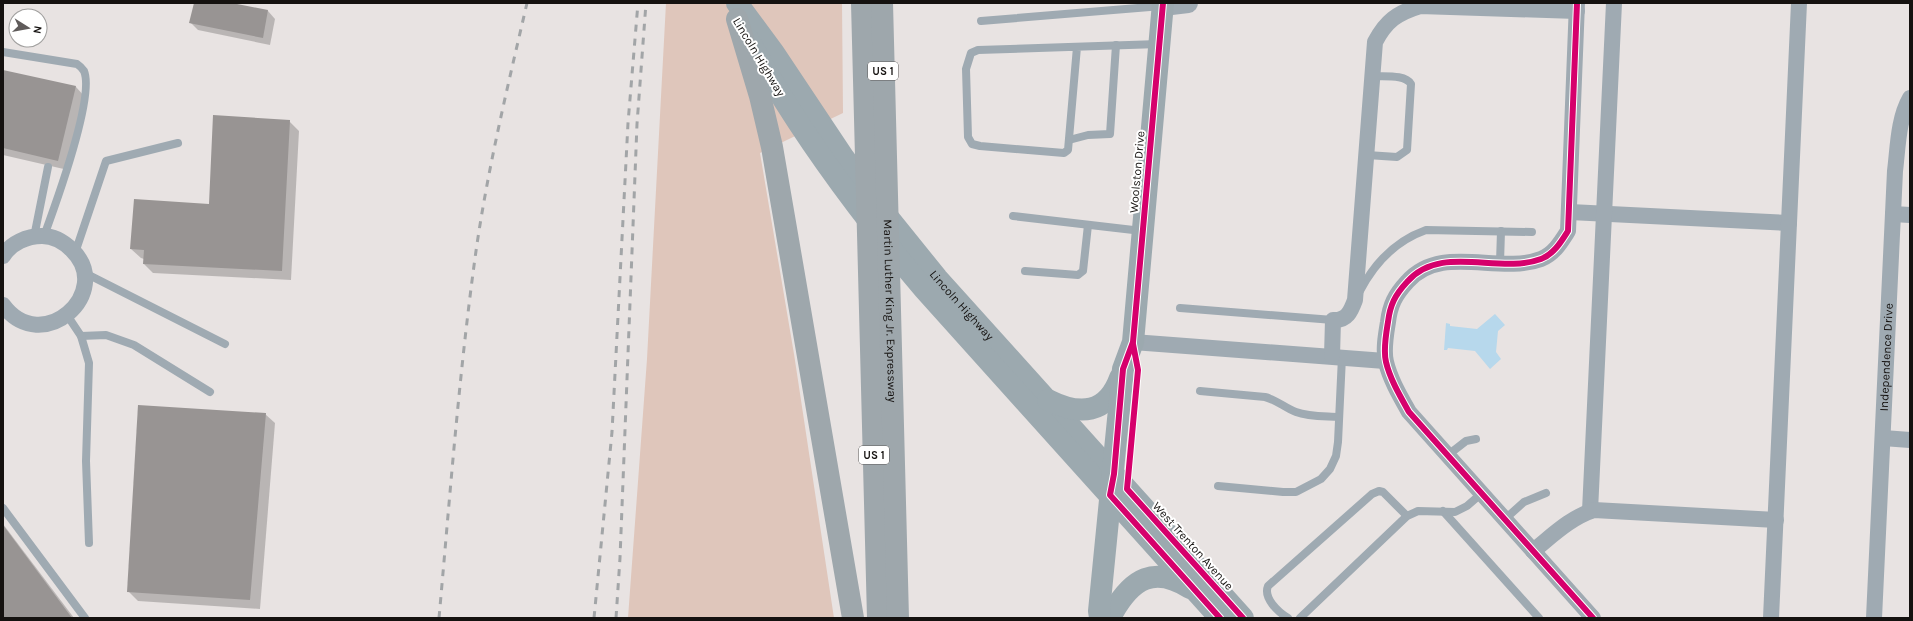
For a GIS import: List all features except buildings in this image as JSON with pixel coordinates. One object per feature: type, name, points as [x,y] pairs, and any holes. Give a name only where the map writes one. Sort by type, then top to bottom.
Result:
[{"type":"highway","name":"Martin Luther King Jr. Expressway","points":[[862,3],[878,618]]},
{"type":"highway","name":"Martin Luther King Jr. Expressway","points":[[882,3],[898,618]]},
{"type":"highway","points":[[734,8],[760,96],[772,147],[853,618]]},
{"type":"main road","name":"Woolston Drive","points":[[1118,492],[1123,369],[1133,342],[1163,5]]},
{"type":"main road","name":"Lincoln Highway","points":[[734,8],[774,53],[874,200],[937,278],[1046,399],[1118,492]]},
{"type":"main road","name":"Lincoln Highway","points":[[734,8],[760,62],[806,134],[860,210],[924,289],[1118,492]]},
{"type":"main road","name":"Woolston Drive","points":[[1118,492],[1138,370],[1133,342]]},
{"type":"main road","points":[[1046,399],[1070,409],[1082,410],[1104,404],[1112,396],[1123,369]]},
{"type":"main road","points":[[1118,492],[1196,591],[1220,618]]},
{"type":"main road","points":[[1118,492],[1099,611],[1109,616],[1130,588],[1140,581],[1150,577],[1173,579],[1196,591]]},
{"type":"main road","name":"West Trenton Avenue","points":[[1118,492],[1243,618]]},
{"type":"street","points":[[1163,5],[1188,3]]},
{"type":"street","points":[[1590,511],[1614,3]]},
{"type":"street","points":[[1771,618],[1799,3]]},
{"type":"street","points":[[1337,357],[1333,320],[1340,320],[1346,317],[1352,310],[1355,300],[1375,42],[1382,28],[1397,15],[1420,6],[1577,7],[1570,212],[1568,231],[1558,248],[1541,259],[1520,263],[1446,262],[1426,267],[1410,278],[1398,292],[1390,306],[1385,361],[1398,394],[1409,412],[1593,618]]},
{"type":"street","name":"Independence Drive","points":[[1874,618],[1893,214],[1899,134],[1904,112],[1910,98]]},
{"type":"street","points":[[1570,212],[1604,212],[1789,222]]},
{"type":"street","points":[[1893,214],[1910,215]]},
{"type":"street","points":[[3,256],[13,245],[23,239],[39,237],[56,239],[66,244],[75,253],[83,272],[84,284],[81,296],[75,308],[57,321],[46,325],[23,321],[11,315],[3,306]]},
{"type":"street","points":[[1133,342],[1385,361]]},
{"type":"street","points":[[1883,438],[1910,440]]},
{"type":"street","points":[[1533,550],[1580,514],[1590,511],[1608,509],[1776,520]]},
{"type":"lane","points":[[981,21],[1163,5]]},
{"type":"lane","points":[[1077,47],[1068,150],[1064,153],[980,146],[972,144],[968,137],[966,69],[971,53],[978,50],[1159,44]]},
{"type":"lane","points":[[1069,140],[1088,135],[1110,134],[1116,45]]},
{"type":"lane","points":[[3,52],[77,64],[83,69],[86,79],[74,144],[64,183],[39,237]]},
{"type":"lane","points":[[1367,155],[1397,157],[1407,150],[1412,84],[1409,80],[1404,78],[1373,76]]},
{"type":"lane","points":[[75,253],[106,161],[178,142]]},
{"type":"lane","points":[[39,237],[48,167]]},
{"type":"lane","points":[[1013,216],[1143,231]]},
{"type":"lane","points":[[1025,271],[1078,275],[1083,271],[1088,225]]},
{"type":"lane","points":[[1355,300],[1364,283],[1384,255],[1411,235],[1426,230],[1436,229],[1532,232]]},
{"type":"lane","points":[[1500,263],[1501,231]]},
{"type":"lane","points":[[83,272],[224,344]]},
{"type":"lane","points":[[1180,308],[1333,320]]},
{"type":"lane","points":[[67,315],[81,336],[89,363],[86,461],[89,543]]},
{"type":"lane","points":[[81,336],[106,335],[134,345],[210,392]]},
{"type":"lane","points":[[1218,486],[1296,492],[1321,479],[1330,469],[1336,456],[1339,417],[1337,357]]},
{"type":"lane","points":[[1200,391],[1265,397],[1273,399],[1295,412],[1304,415],[1339,417]]},
{"type":"lane","points":[[1448,455],[1466,441],[1476,439]]},
{"type":"lane","points":[[1288,618],[1267,596],[1266,590],[1268,586],[1372,494],[1379,491],[1383,492],[1407,516]]},
{"type":"lane","points":[[1505,519],[1524,502],[1546,492]]},
{"type":"lane","points":[[1300,618],[1407,516],[1418,511],[1455,512],[1462,509],[1482,493]]},
{"type":"lane","points":[[3,508],[85,618]]},
{"type":"lane","points":[[1443,511],[1539,618]]},
{"type":"shaded area","points":[[666,3],[842,3],[843,113],[760,153],[794,354],[834,618],[628,618],[647,359]]},
{"type":"water","points":[[1495,314],[1505,325],[1498,331],[1496,352],[1501,359],[1490,369],[1475,351],[1448,348],[1447,350],[1444,350],[1446,323],[1450,324],[1450,326],[1477,329]]},
{"type":"railway","points":[[439,618],[460,389],[476,251],[492,157],[527,3]]},
{"type":"railway","points":[[594,618],[612,432],[628,123],[638,3]]},
{"type":"railway","points":[[616,618],[620,558],[637,124],[646,3]]},
{"type":"cycle path","points":[[1163,3],[1133,342],[1123,369],[1114,474],[1110,495],[1220,618]]},
{"type":"cycle path","points":[[1577,3],[1568,231],[1553,251],[1541,259],[1524,263],[1507,264],[1453,262],[1436,264],[1421,270],[1407,282],[1399,291],[1394,300],[1389,316],[1385,352],[1390,375],[1409,412],[1593,618]]},
{"type":"cycle path","points":[[1133,344],[1138,370],[1127,489],[1243,618]]}]
